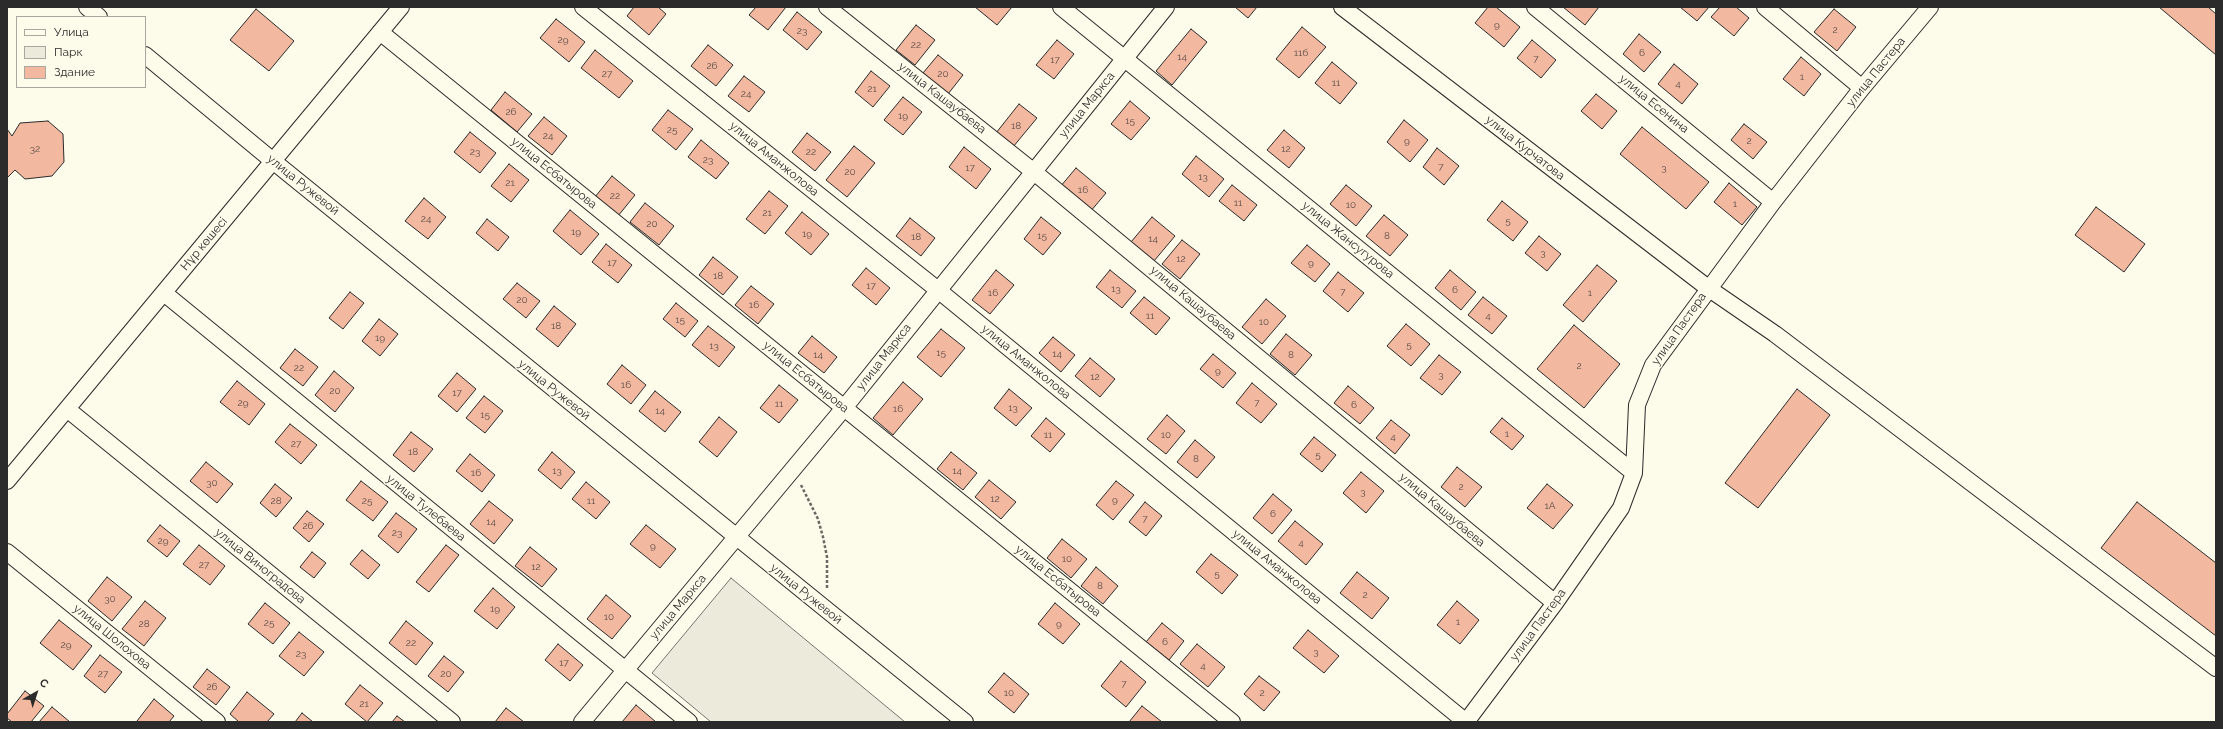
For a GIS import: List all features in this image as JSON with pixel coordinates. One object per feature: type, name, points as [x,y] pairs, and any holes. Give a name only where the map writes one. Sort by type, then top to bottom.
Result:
[{"type":"street","points":[[87,7],[98,16]]},
{"type":"street","name":"Нұр көшесі","points":[[7,481],[401,7]]},
{"type":"street","name":"улица Аманжолова","points":[[583,7],[938,290],[1466,722]]},
{"type":"street","name":"улица Кашаубаева","points":[[827,7],[1034,172],[1555,604]]},
{"type":"street","name":"улица Жансугурова","points":[[1062,7],[1634,473]]},
{"type":"street","name":"улица Маркса","points":[[582,722],[844,408],[1166,7]]},
{"type":"street","name":"улица Курчатова","points":[[1342,7],[1708,288],[1775,334],[2216,668]]},
{"type":"street","name":"улица Есенина","points":[[1534,7],[1773,202]]},
{"type":"street","points":[[1764,7],[1862,88]]},
{"type":"street","name":"улица Пастера","points":[[1466,722],[1555,604],[1621,508],[1634,473],[1637,405],[1652,365],[1773,202],[1862,88],[1930,7]]},
{"type":"street","name":"улица Есбатырова","points":[[380,32],[1232,722]]},
{"type":"street","name":"улица Ружевой","points":[[146,56],[273,161],[965,722]]},
{"type":"street","name":"улица Тулебаева","points":[[164,293],[689,722]]},
{"type":"street","name":"улица Виноградова","points":[[67,409],[452,722]]},
{"type":"street","name":"улица Шолохова","points":[[7,552],[217,722]]},
{"type":"path","points":[[794,469],[818,519],[824,537],[827,557],[828,611]]},
{"type":"green space","points":[[731,578],[905,722],[711,722],[652,673]]},
{"type":"building","points":[[634,7],[658,7],[666,14],[649,35],[627,16]]},
{"type":"building","points":[[756,7],[786,7],[768,30],[749,15]]},
{"type":"building","points":[[975,7],[1012,7],[997,25]]},
{"type":"building","points":[[1235,7],[1257,7],[1248,18]]},
{"type":"building","points":[[1488,7],[1496,7],[1520,27],[1504,47],[1475,23]]},
{"type":"building","points":[[1563,7],[1599,7],[1585,25]]},
{"type":"building","points":[[1680,7],[1709,7],[1697,21]]},
{"type":"building","points":[[1720,7],[1736,7],[1749,18],[1734,36],[1711,17]]},
{"type":"building","points":[[2159,7],[2208,7],[2216,14],[2216,55]]},
{"type":"building","points":[[256,9],[294,41],[269,71],[230,40]]},
{"type":"building","points":[[1834,9],[1856,27],[1837,51],[1814,32]]},
{"type":"building","points":[[797,12],[822,32],[807,50],[783,30]]},
{"type":"building","points":[[556,19],[585,42],[569,62],[540,38]]},
{"type":"building","points":[[916,25],[935,40],[915,65],[896,50]]},
{"type":"building","points":[[1302,27],[1326,47],[1299,78],[1276,59]]},
{"type":"building","points":[[1191,29],[1207,42],[1172,85],[1156,71]]},
{"type":"building","points":[[1639,34],[1661,52],[1644,72],[1623,54]]},
{"type":"building","points":[[1057,40],[1074,54],[1054,79],[1036,65]]},
{"type":"building","points":[[1532,40],[1556,60],[1541,78],[1517,58]]},
{"type":"building","points":[[708,45],[733,65],[716,86],[691,66]]},
{"type":"building","points":[[595,50],[633,81],[619,98],[581,68]]},
{"type":"building","points":[[938,55],[963,75],[948,94],[923,73]]},
{"type":"building","points":[[1801,57],[1821,74],[1804,96],[1783,79]]},
{"type":"building","points":[[1332,62],[1357,83],[1340,104],[1315,83]]},
{"type":"building","points":[[1674,64],[1698,84],[1682,104],[1658,84]]},
{"type":"building","points":[[871,71],[890,86],[873,107],[855,92]]},
{"type":"building","points":[[744,76],[765,92],[749,112],[728,96]]},
{"type":"building","points":[[505,92],[532,114],[517,132],[491,110]]},
{"type":"building","points":[[1596,94],[1617,111],[1602,129],[1581,111]]},
{"type":"building","points":[[903,97],[922,112],[903,135],[884,120]]},
{"type":"building","points":[[1130,101],[1150,118],[1131,140],[1111,124]]},
{"type":"building","points":[[1019,104],[1037,118],[1013,147],[996,133]]},
{"type":"building","points":[[668,110],[693,129],[676,150],[652,130]]},
{"type":"building","points":[[544,117],[567,136],[552,155],[528,136]]},
{"type":"building","points":[[1404,120],[1428,140],[1410,162],[1387,142]]},
{"type":"building","points":[[48,121],[63,134],[64,162],[52,176],[25,179],[15,170],[7,178],[7,129],[12,136],[20,123]]},
{"type":"building","points":[[1744,124],[1767,142],[1753,159],[1731,140]]},
{"type":"building","points":[[1642,127],[1709,182],[1686,209],[1620,154]]},
{"type":"building","points":[[1284,130],[1305,148],[1289,168],[1267,150]]},
{"type":"building","points":[[470,132],[496,153],[480,173],[454,152]]},
{"type":"building","points":[[807,133],[831,152],[815,171],[792,152]]},
{"type":"building","points":[[701,140],[729,163],[716,179],[688,157]]},
{"type":"building","points":[[854,146],[875,163],[847,197],[826,180]]},
{"type":"building","points":[[964,147],[991,169],[976,189],[949,167]]},
{"type":"building","points":[[1437,148],[1459,166],[1444,185],[1423,167]]},
{"type":"building","points":[[1196,156],[1224,179],[1209,197],[1182,174]]},
{"type":"building","points":[[509,164],[529,180],[511,202],[491,186]]},
{"type":"building","points":[[1076,168],[1106,193],[1090,212],[1060,187]]},
{"type":"building","points":[[612,176],[635,195],[618,216],[595,197]]},
{"type":"building","points":[[1729,183],[1757,207],[1742,225],[1714,202]]},
{"type":"building","points":[[1232,185],[1257,205],[1244,221],[1219,201]]},
{"type":"building","points":[[1346,185],[1372,206],[1356,226],[1330,204]]},
{"type":"building","points":[[769,191],[788,206],[765,234],[746,219]]},
{"type":"building","points":[[424,198],[446,217],[428,239],[405,221]]},
{"type":"building","points":[[1502,201],[1528,222],[1513,241],[1487,220]]},
{"type":"building","points":[[645,203],[674,226],[659,245],[630,222]]},
{"type":"building","points":[[2096,207],[2145,244],[2124,272],[2075,235]]},
{"type":"building","points":[[570,210],[599,234],[581,255],[553,231]]},
{"type":"building","points":[[802,212],[829,234],[811,255],[785,233]]},
{"type":"building","points":[[1384,215],[1408,235],[1390,256],[1366,236]]},
{"type":"building","points":[[1041,217],[1061,233],[1043,255],[1024,239]]},
{"type":"building","points":[[1152,217],[1175,236],[1154,261],[1131,242]]},
{"type":"building","points":[[910,218],[935,238],[921,256],[896,236]]},
{"type":"building","points":[[487,219],[509,237],[498,251],[476,233]]},
{"type":"building","points":[[1539,236],[1561,254],[1547,271],[1525,253]]},
{"type":"building","points":[[1182,240],[1200,254],[1180,279],[1162,264]]},
{"type":"building","points":[[606,244],[632,265],[618,283],[592,262]]},
{"type":"building","points":[[1307,245],[1330,264],[1315,282],[1291,263]]},
{"type":"building","points":[[713,257],[738,277],[723,295],[699,275]]},
{"type":"building","points":[[1597,265],[1617,281],[1583,322],[1563,305]]},
{"type":"building","points":[[866,268],[890,288],[876,305],[852,285]]},
{"type":"building","points":[[996,270],[1014,285],[990,314],[972,300]]},
{"type":"building","points":[[1110,270],[1136,291],[1122,308],[1096,287]]},
{"type":"building","points":[[1450,270],[1476,292],[1461,310],[1435,288]]},
{"type":"building","points":[[1338,272],[1364,293],[1348,312],[1323,291]]},
{"type":"building","points":[[517,283],[540,301],[526,318],[503,299]]},
{"type":"building","points":[[751,286],[774,304],[758,324],[735,305]]},
{"type":"building","points":[[350,292],[364,303],[343,329],[329,318]]},
{"type":"building","points":[[1144,297],[1170,318],[1156,335],[1130,313]]},
{"type":"building","points":[[1483,297],[1507,316],[1492,334],[1468,315]]},
{"type":"building","points":[[1266,299],[1286,316],[1262,344],[1242,327]]},
{"type":"building","points":[[676,303],[698,321],[685,337],[663,319]]},
{"type":"building","points":[[554,306],[576,324],[558,347],[536,329]]},
{"type":"building","points":[[379,319],[398,334],[380,356],[362,341]]},
{"type":"building","points":[[1406,324],[1430,344],[1411,366],[1387,346]]},
{"type":"building","points":[[1574,325],[1620,364],[1584,408],[1537,369]]},
{"type":"building","points":[[708,326],[735,347],[719,367],[692,345]]},
{"type":"building","points":[[941,329],[965,348],[941,377],[917,357]]},
{"type":"building","points":[[1286,334],[1312,355],[1295,375],[1270,354]]},
{"type":"building","points":[[812,336],[837,357],[824,373],[798,353]]},
{"type":"building","points":[[1053,337],[1075,355],[1061,372],[1039,353]]},
{"type":"building","points":[[295,349],[318,367],[303,386],[280,368]]},
{"type":"building","points":[[1213,354],[1236,373],[1223,388],[1200,369]]},
{"type":"building","points":[[1439,355],[1461,372],[1442,395],[1420,378]]},
{"type":"building","points":[[1090,358],[1115,379],[1100,397],[1075,376]]},
{"type":"building","points":[[622,365],[646,385],[631,404],[607,384]]},
{"type":"building","points":[[334,371],[354,388],[335,412],[315,395]]},
{"type":"building","points":[[457,373],[476,389],[457,412],[438,396]]},
{"type":"building","points":[[237,381],[265,404],[249,425],[220,402]]},
{"type":"building","points":[[903,382],[923,399],[893,435],[873,418]]},
{"type":"building","points":[[1252,383],[1277,404],[1261,423],[1236,403]]},
{"type":"building","points":[[779,385],[798,400],[779,423],[760,408]]},
{"type":"building","points":[[1348,386],[1374,408],[1360,424],[1334,403]]},
{"type":"building","points":[[1009,389],[1032,408],[1016,426],[994,408]]},
{"type":"building","points":[[1797,389],[1830,415],[1758,508],[1725,483]]},
{"type":"building","points":[[655,391],[681,412],[665,432],[639,411]]},
{"type":"building","points":[[484,396],[503,411],[485,433],[466,418]]},
{"type":"building","points":[[1167,415],[1185,431],[1166,454],[1147,439]]},
{"type":"building","points":[[719,417],[737,432],[717,457],[699,442]]},
{"type":"building","points":[[1046,418],[1065,434],[1050,452],[1031,436]]},
{"type":"building","points":[[1502,418],[1524,436],[1512,450],[1490,432]]},
{"type":"building","points":[[1391,420],[1410,435],[1395,454],[1376,438]]},
{"type":"building","points":[[290,424],[317,445],[301,464],[275,442]]},
{"type":"building","points":[[411,432],[433,449],[414,472],[393,455]]},
{"type":"building","points":[[1314,437],[1336,455],[1322,472],[1300,454]]},
{"type":"building","points":[[1195,440],[1215,457],[1197,478],[1177,462]]},
{"type":"building","points":[[552,452],[575,472],[561,489],[538,470]]},
{"type":"building","points":[[951,452],[977,473],[963,490],[937,469]]},
{"type":"building","points":[[470,454],[495,475],[482,492],[456,471]]},
{"type":"building","points":[[206,462],[233,484],[217,503],[190,481]]},
{"type":"building","points":[[1457,467],[1482,487],[1465,507],[1441,487]]},
{"type":"building","points":[[1361,472],[1384,491],[1366,513],[1343,493]]},
{"type":"building","points":[[989,480],[1016,502],[1001,519],[975,497]]},
{"type":"building","points":[[361,481],[388,502],[373,521],[346,500]]},
{"type":"building","points":[[1116,481],[1134,495],[1113,520],[1096,505]]},
{"type":"building","points":[[586,482],[610,502],[596,519],[572,499]]},
{"type":"building","points":[[275,484],[292,498],[276,517],[260,503]]},
{"type":"building","points":[[1547,484],[1573,505],[1553,529],[1527,508]]},
{"type":"building","points":[[1273,494],[1292,510],[1272,534],[1253,518]]},
{"type":"building","points":[[489,501],[513,520],[494,544],[470,524]]},
{"type":"building","points":[[1145,502],[1162,516],[1146,536],[1129,522]]},
{"type":"building","points":[[2137,502],[2216,563],[2216,636],[2101,548]]},
{"type":"building","points":[[307,511],[324,524],[309,542],[293,528]]},
{"type":"building","points":[[396,513],[417,529],[398,553],[378,536]]},
{"type":"building","points":[[1295,521],[1323,544],[1306,565],[1278,541]]},
{"type":"building","points":[[160,525],[180,541],[167,557],[147,541]]},
{"type":"building","points":[[646,525],[676,549],[660,568],[630,544]]},
{"type":"building","points":[[1062,539],[1087,559],[1071,578],[1047,558]]},
{"type":"building","points":[[199,545],[225,566],[210,585],[183,564]]},
{"type":"building","points":[[446,545],[459,555],[429,592],[416,582]]},
{"type":"building","points":[[530,547],[557,569],[542,587],[515,566]]},
{"type":"building","points":[[362,550],[380,565],[368,579],[350,564]]},
{"type":"building","points":[[312,552],[326,563],[314,578],[300,567]]},
{"type":"building","points":[[1211,554],[1238,575],[1222,594],[1196,572]]},
{"type":"building","points":[[1096,567],[1118,586],[1103,604],[1081,586]]},
{"type":"building","points":[[1357,572],[1389,598],[1372,619],[1340,593]]},
{"type":"building","points":[[107,577],[132,597],[112,621],[88,601]]},
{"type":"building","points":[[493,588],[515,607],[497,629],[474,611]]},
{"type":"building","points":[[606,595],[631,616],[612,639],[587,619]]},
{"type":"building","points":[[145,601],[166,618],[144,646],[122,629]]},
{"type":"building","points":[[1457,601],[1479,620],[1460,644],[1437,625]]},
{"type":"building","points":[[265,603],[290,623],[273,644],[248,624]]},
{"type":"building","points":[[1055,603],[1080,624],[1063,644],[1038,624]]},
{"type":"building","points":[[59,620],[92,646],[73,670],[40,643]]},
{"type":"building","points":[[406,621],[433,643],[416,665],[389,643]]},
{"type":"building","points":[[1162,623],[1184,641],[1169,660],[1146,642]]},
{"type":"building","points":[[1308,630],[1339,656],[1324,673],[1293,648]]},
{"type":"building","points":[[299,632],[324,652],[304,676],[279,656]]},
{"type":"building","points":[[558,644],[583,665],[570,681],[545,660]]},
{"type":"building","points":[[1197,644],[1225,667],[1208,687],[1180,664]]},
{"type":"building","points":[[100,655],[122,672],[105,693],[84,676]]},
{"type":"building","points":[[444,656],[464,672],[448,692],[428,676]]},
{"type":"building","points":[[1121,661],[1146,682],[1126,707],[1101,686]]},
{"type":"building","points":[[207,669],[230,687],[216,705],[193,687]]},
{"type":"building","points":[[1004,673],[1029,694],[1014,713],[988,692]]},
{"type":"building","points":[[1259,676],[1280,692],[1264,711],[1244,694]]},
{"type":"building","points":[[360,685],[383,703],[367,722],[345,704]]},
{"type":"building","points":[[25,691],[44,706],[31,722],[12,722],[7,718],[7,714]]},
{"type":"building","points":[[247,692],[274,714],[267,722],[239,722],[230,714]]},
{"type":"building","points":[[154,699],[174,716],[169,722],[138,722],[137,721]]},
{"type":"building","points":[[636,705],[656,722],[622,722]]},
{"type":"building","points":[[1142,706],[1162,722],[1129,722]]},
{"type":"building","points":[[52,707],[70,722],[39,722]]},
{"type":"building","points":[[506,708],[524,722],[495,722]]},
{"type":"building","points":[[302,713],[313,722],[295,722]]},
{"type":"building","points":[[397,716],[405,722],[392,722]]}]
